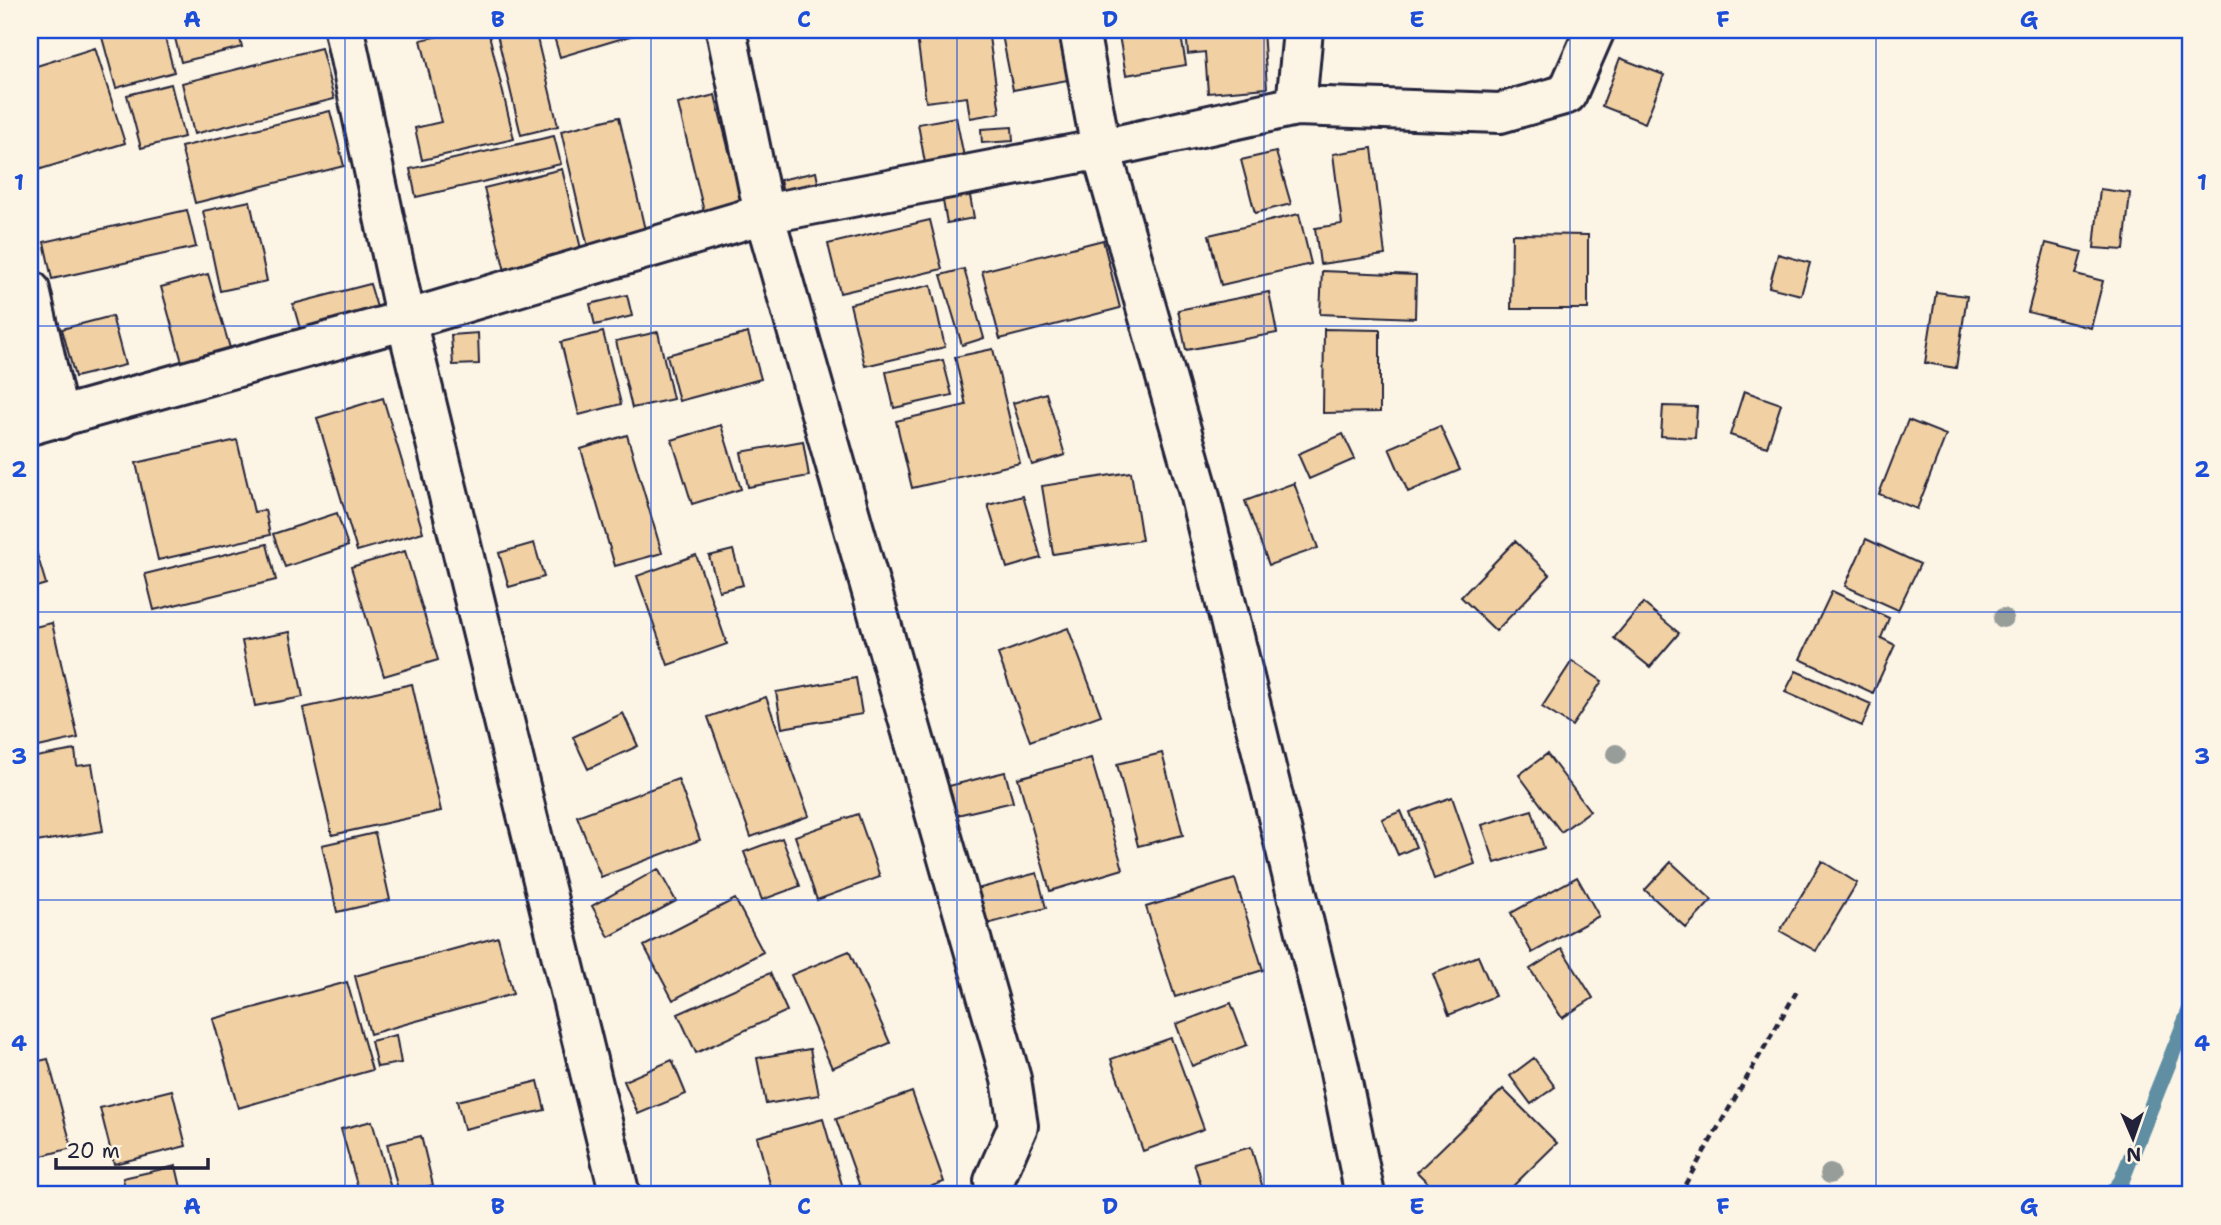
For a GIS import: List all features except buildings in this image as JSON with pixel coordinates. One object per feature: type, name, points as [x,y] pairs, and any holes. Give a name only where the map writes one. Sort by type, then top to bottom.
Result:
[{"type":"street","points":[[344,30],[406,320],[620,1195]]},
{"type":"street","points":[[726,30],[764,214],[1011,1079],[1018,1126],[994,1181]]},
{"type":"street","points":[[1079,30],[1101,149],[1199,493],[1339,1066],[1365,1195]]},
{"type":"street","points":[[1296,106],[1303,30]]},
{"type":"street","points":[[30,290],[44,422],[406,320],[764,214],[1101,149],[1296,106],[1500,113],[1567,93],[1595,30]]},
{"type":"path","points":[[1679,1195],[1797,991]]},
{"type":"waterway","points":[[2110,1195],[2121,1182],[2191,1007]]}]
